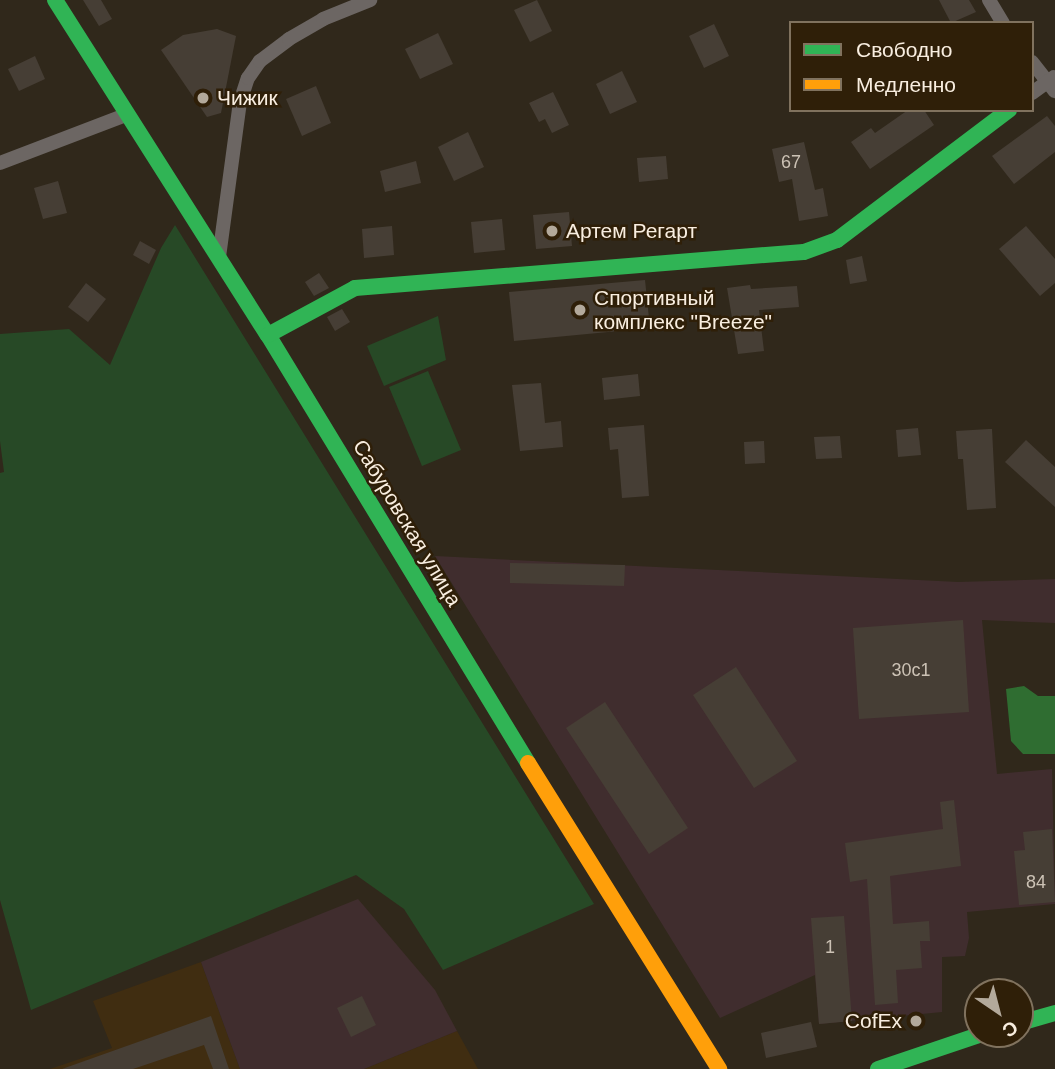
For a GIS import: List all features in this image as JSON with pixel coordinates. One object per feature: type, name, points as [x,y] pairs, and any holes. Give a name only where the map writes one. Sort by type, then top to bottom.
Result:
[{"type":"street","name":"Сабуровская улица","points":[[55,0],[268,335],[580,849],[719,1069]]},
{"type":"street","points":[[219,257],[240,102],[248,78],[260,61],[289,39],[323,19],[370,0]]},
{"type":"street","points":[[989,0],[1002,21]]},
{"type":"street","points":[[1034,64],[1052,83],[1034,92]]},
{"type":"street","points":[[268,335],[355,288],[804,252],[836,240],[1006,112]]},
{"type":"street","points":[[0,163],[128,114]]},
{"type":"street","points":[[1034,1019],[1055,1013]]},
{"type":"street","points":[[878,1069],[964,1040]]},
{"type":"shaded area","points":[[435,556],[958,582],[1055,579],[1055,623],[982,620],[997,774],[1052,769],[1055,904],[967,912],[969,938],[965,956],[942,957],[942,1012],[819,1024],[815,975],[720,1018]]},
{"type":"shaded area","points":[[358,899],[435,990],[457,1031],[364,1069],[240,1069],[201,962]]},
{"type":"shaded area","points":[[201,962],[240,1069],[50,1069],[112,1048],[93,1001]]},
{"type":"shaded area","points":[[457,1031],[478,1069],[364,1069]]},
{"type":"green space","points":[[175,225],[594,904],[443,970],[404,909],[356,875],[31,1010],[0,900],[0,473],[4,472],[0,441],[0,334],[69,329],[110,365],[161,248]]},
{"type":"green space","points":[[438,316],[446,360],[384,386],[367,346]]},
{"type":"green space","points":[[428,371],[461,450],[422,466],[389,387]]},
{"type":"green space","points":[[1024,686],[1038,696],[1055,696],[1055,754],[1023,754],[1011,741],[1006,689]]},
{"type":"building","points":[[83,0],[101,0],[112,19],[99,26]]},
{"type":"building","points":[[537,0],[552,31],[530,42],[514,10]]},
{"type":"building","points":[[939,0],[969,0],[976,12],[950,21]]},
{"type":"building","points":[[714,24],[729,56],[704,68],[689,36]]},
{"type":"building","points":[[217,29],[236,36],[221,113],[207,117],[161,50],[183,35]]},
{"type":"building","points":[[438,33],[453,64],[420,79],[405,49]]},
{"type":"building","points":[[35,56],[45,79],[19,91],[8,69]]},
{"type":"building","points":[[622,71],[637,102],[610,114],[596,84]]},
{"type":"building","points":[[316,86],[331,123],[302,136],[286,99]]},
{"type":"building","points":[[553,92],[569,125],[552,133],[545,119],[539,122],[529,103]]},
{"type":"building","points":[[905,112],[925,112],[934,125],[870,169],[851,142],[871,128],[875,133]]},
{"type":"building","points":[[1047,116],[1055,126],[1055,152],[1014,184],[992,156]]},
{"type":"building","points":[[468,132],[484,167],[454,181],[438,147]]},
{"type":"building","points":[[804,142],[815,190],[823,188],[828,216],[799,221],[792,179],[779,182],[772,149]]},
{"type":"building","points":[[666,156],[668,179],[639,182],[637,158]]},
{"type":"building","points":[[416,161],[421,183],[385,192],[380,171]]},
{"type":"building","points":[[58,181],[67,213],[43,219],[34,188]]},
{"type":"building","name":"Артем Регарт","points":[[569,212],[572,246],[536,249],[533,215]]},
{"type":"building","points":[[502,219],[505,250],[474,253],[471,222]]},
{"type":"building","points":[[392,226],[394,255],[364,258],[362,229]]},
{"type":"building","points":[[1026,226],[1055,259],[1055,283],[1040,296],[999,249]]},
{"type":"building","points":[[140,241],[156,250],[149,264],[133,255]]},
{"type":"building","points":[[862,256],[867,281],[850,284],[846,260]]},
{"type":"building","points":[[319,273],[329,288],[314,296],[305,282]]},
{"type":"building","name":"Спортивный комплекс \"Breeze\"","points":[[645,280],[650,328],[514,341],[509,292]]},
{"type":"building","points":[[86,283],[106,299],[88,322],[68,307]]},
{"type":"building","points":[[750,285],[751,289],[797,286],[799,307],[759,310],[764,351],[738,354],[727,288]]},
{"type":"building","points":[[342,309],[350,322],[335,331],[327,317]]},
{"type":"building","points":[[638,374],[640,396],[604,400],[602,378]]},
{"type":"building","points":[[541,383],[545,423],[561,421],[563,447],[520,451],[512,385]]},
{"type":"building","points":[[644,425],[649,496],[622,498],[618,449],[610,450],[608,428]]},
{"type":"building","points":[[918,428],[921,455],[898,457],[896,430]]},
{"type":"building","points":[[992,429],[996,508],[967,510],[963,459],[958,459],[956,431]]},
{"type":"building","points":[[840,436],[842,458],[816,459],[814,437]]},
{"type":"building","points":[[1026,440],[1055,467],[1055,507],[1005,462]]},
{"type":"building","points":[[764,441],[765,463],[745,464],[744,442]]},
{"type":"building","points":[[510,563],[625,565],[624,586],[510,583]]},
{"type":"building","points":[[963,620],[969,712],[859,719],[853,628]]},
{"type":"building","points":[[736,667],[797,761],[754,788],[693,695]]},
{"type":"building","points":[[605,702],[688,828],[649,854],[566,728]]},
{"type":"building","points":[[954,800],[961,866],[890,876],[893,924],[929,921],[930,941],[920,941],[922,968],[896,970],[898,1003],[875,1005],[867,879],[850,882],[845,843],[943,829],[940,802]]},
{"type":"building","points":[[1052,829],[1055,902],[1019,905],[1014,851],[1025,850],[1023,832]]},
{"type":"building","points":[[844,916],[852,1021],[819,1024],[811,918]]},
{"type":"building","points":[[362,996],[376,1025],[351,1037],[337,1008]]},
{"type":"building","points":[[211,1016],[229,1069],[213,1069],[204,1045],[133,1069],[62,1069]]},
{"type":"building","points":[[811,1022],[817,1047],[766,1058],[761,1033]]},
{"type":"traffic: fast","points":[[55,0],[268,335],[528,763]]},
{"type":"traffic: fast","points":[[268,335],[355,288],[804,252],[837,240],[1006,112]]},
{"type":"traffic: fast","points":[[1034,1019],[1055,1013]]},
{"type":"traffic: fast","points":[[878,1069],[964,1040]]},
{"type":"traffic: slow","points":[[528,763],[719,1069]]},
{"type":"place","name":"Чижик","points":[[203,98]]},
{"type":"place","name":"Артем Регарт","points":[[552,231]]},
{"type":"place","name":"Спортивный комплекс \"Breeze\"","points":[[580,310]]},
{"type":"place","name":"CofEx","points":[[916,1021]]}]
